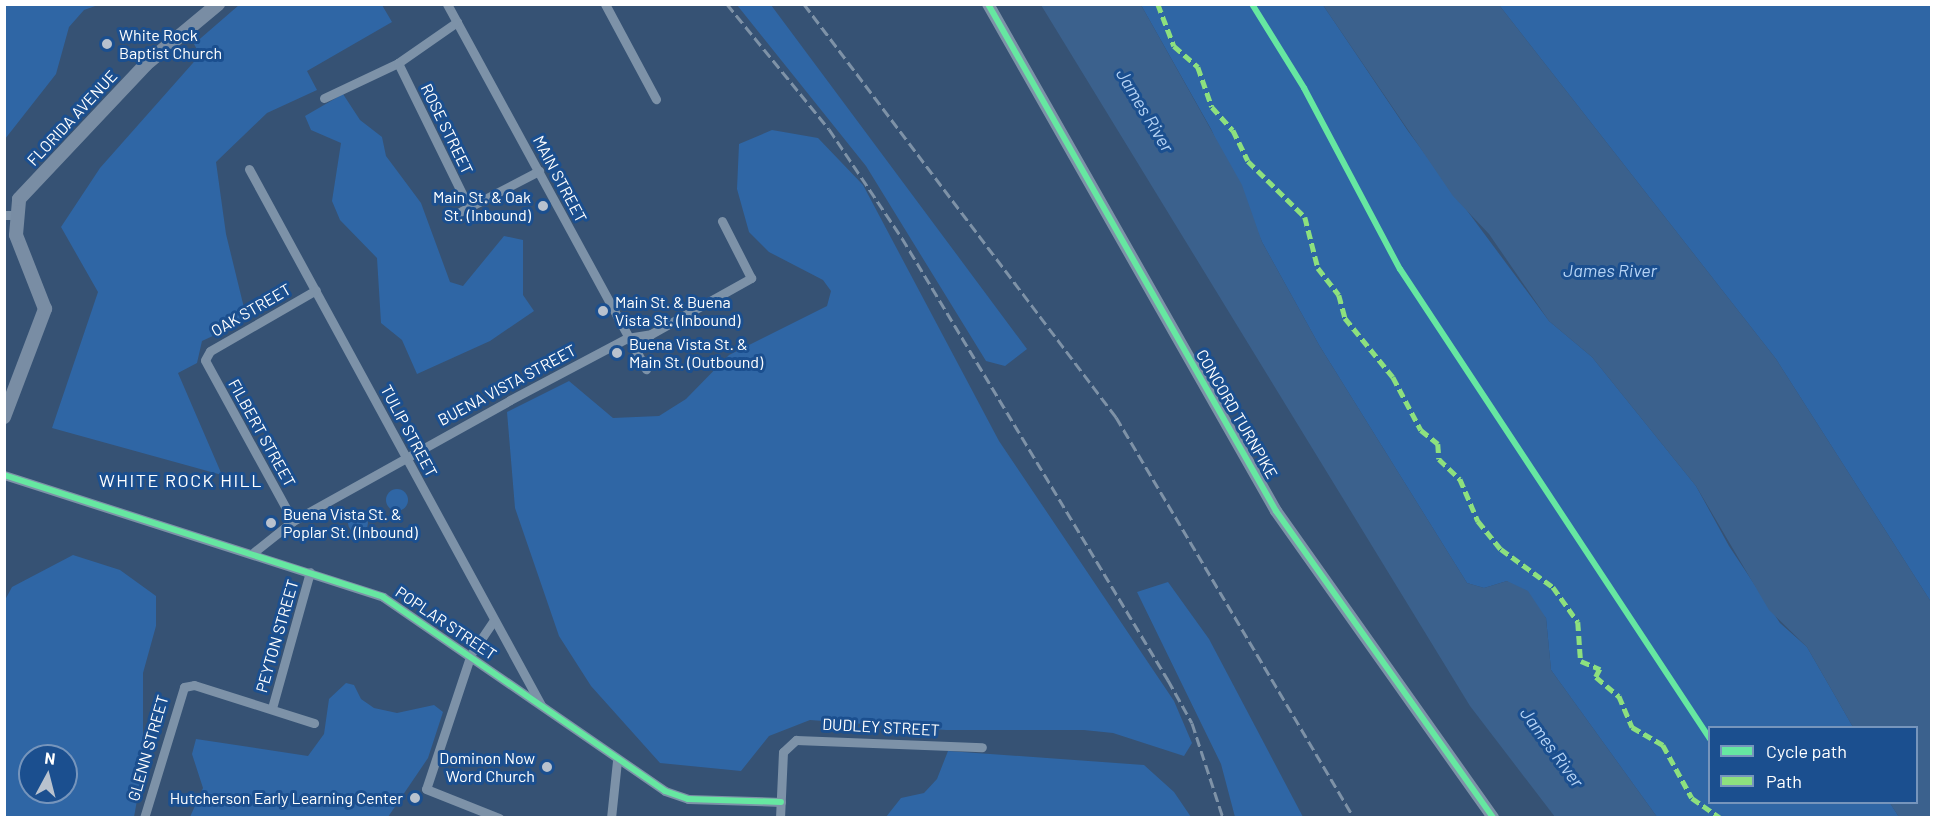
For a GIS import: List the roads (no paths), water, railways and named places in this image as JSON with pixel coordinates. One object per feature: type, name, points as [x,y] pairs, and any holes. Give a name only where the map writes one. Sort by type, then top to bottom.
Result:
[{"type":"main road","name":"FLORIDA AVENUE","points":[[4,417],[45,309],[9,215],[19,199],[124,86],[218,4]]},
{"type":"street","name":"MAIN STREET","points":[[447,4],[627,338],[646,369]]},
{"type":"street","points":[[605,4],[656,99]]},
{"type":"street","name":"CONCORD TURNPIKE","points":[[988,4],[1276,511],[1493,818]]},
{"type":"street","points":[[324,98],[398,63],[457,22]]},
{"type":"street","name":"ROSE STREET","points":[[398,63],[469,208]]},
{"type":"street","name":"TULIP STREET","points":[[249,169],[542,708]]},
{"type":"street","points":[[454,215],[539,171]]},
{"type":"street","name":"BUENA VISTA STREET","points":[[254,552],[293,521],[407,457],[627,338],[651,334],[751,279],[722,221]]},
{"type":"street","name":"OAK STREET","points":[[205,360],[210,351],[316,290]]},
{"type":"street","name":"FILBERT STREET","points":[[205,360],[293,521]]},
{"type":"street","name":"POPLAR STREET","points":[[4,475],[254,552],[397,603],[617,761],[688,799],[781,802]]},
{"type":"street","name":"PEYTON STREET","points":[[272,708],[310,572]]},
{"type":"street","points":[[494,620],[471,654],[426,789],[499,818]]},
{"type":"street","name":"GLENN STREET","points":[[144,818],[183,687],[194,685],[272,708]]},
{"type":"street","points":[[272,708],[314,723]]},
{"type":"street","name":"DUDLEY STREET","points":[[781,802],[783,752],[806,738],[982,747]]},
{"type":"street","points":[[611,818],[617,761]]},
{"type":"street","points":[[780,818],[781,802]]},
{"type":"water","name":"James River","points":[[1041,5],[1141,5],[1242,185],[1262,242],[1319,345],[1467,583],[1484,588],[1507,581],[1528,591],[1546,618],[1551,670],[1657,817],[1555,817],[1470,706]]},
{"type":"water","name":"James River","points":[[1323,5],[1499,5],[1776,359],[1931,602],[1931,817],[1899,817],[1891,804],[1918,804],[1918,726],[1852,726],[1807,647],[1769,610],[1696,486],[1592,357],[1549,321],[1489,234],[1453,196]]},
{"type":"railway","points":[[727,4],[829,129],[902,238],[1192,723],[1223,818]]},
{"type":"railway","points":[[804,4],[1116,417],[1354,818]]},
{"type":"place","name":"White Rock Baptist Church","points":[[107,44]]},
{"type":"place","name":"Main St. & Oak St. (Inbound)","points":[[543,206]]},
{"type":"place","name":"Main St. & Buena Vista St. (Inbound)","points":[[603,311]]},
{"type":"place","name":"Buena Vista St. & Main St. (Outbound)","points":[[617,353]]},
{"type":"place","name":"Buena Vista St. & Poplar St. (Inbound)","points":[[271,523]]},
{"type":"place","name":"Dominon Now Word Church","points":[[547,767]]},
{"type":"place","name":"Hutcherson Early Learning Center","points":[[415,798]]},
{"type":"district","name":"WHITE ROCK HILL","points":[[181,480]]}]
